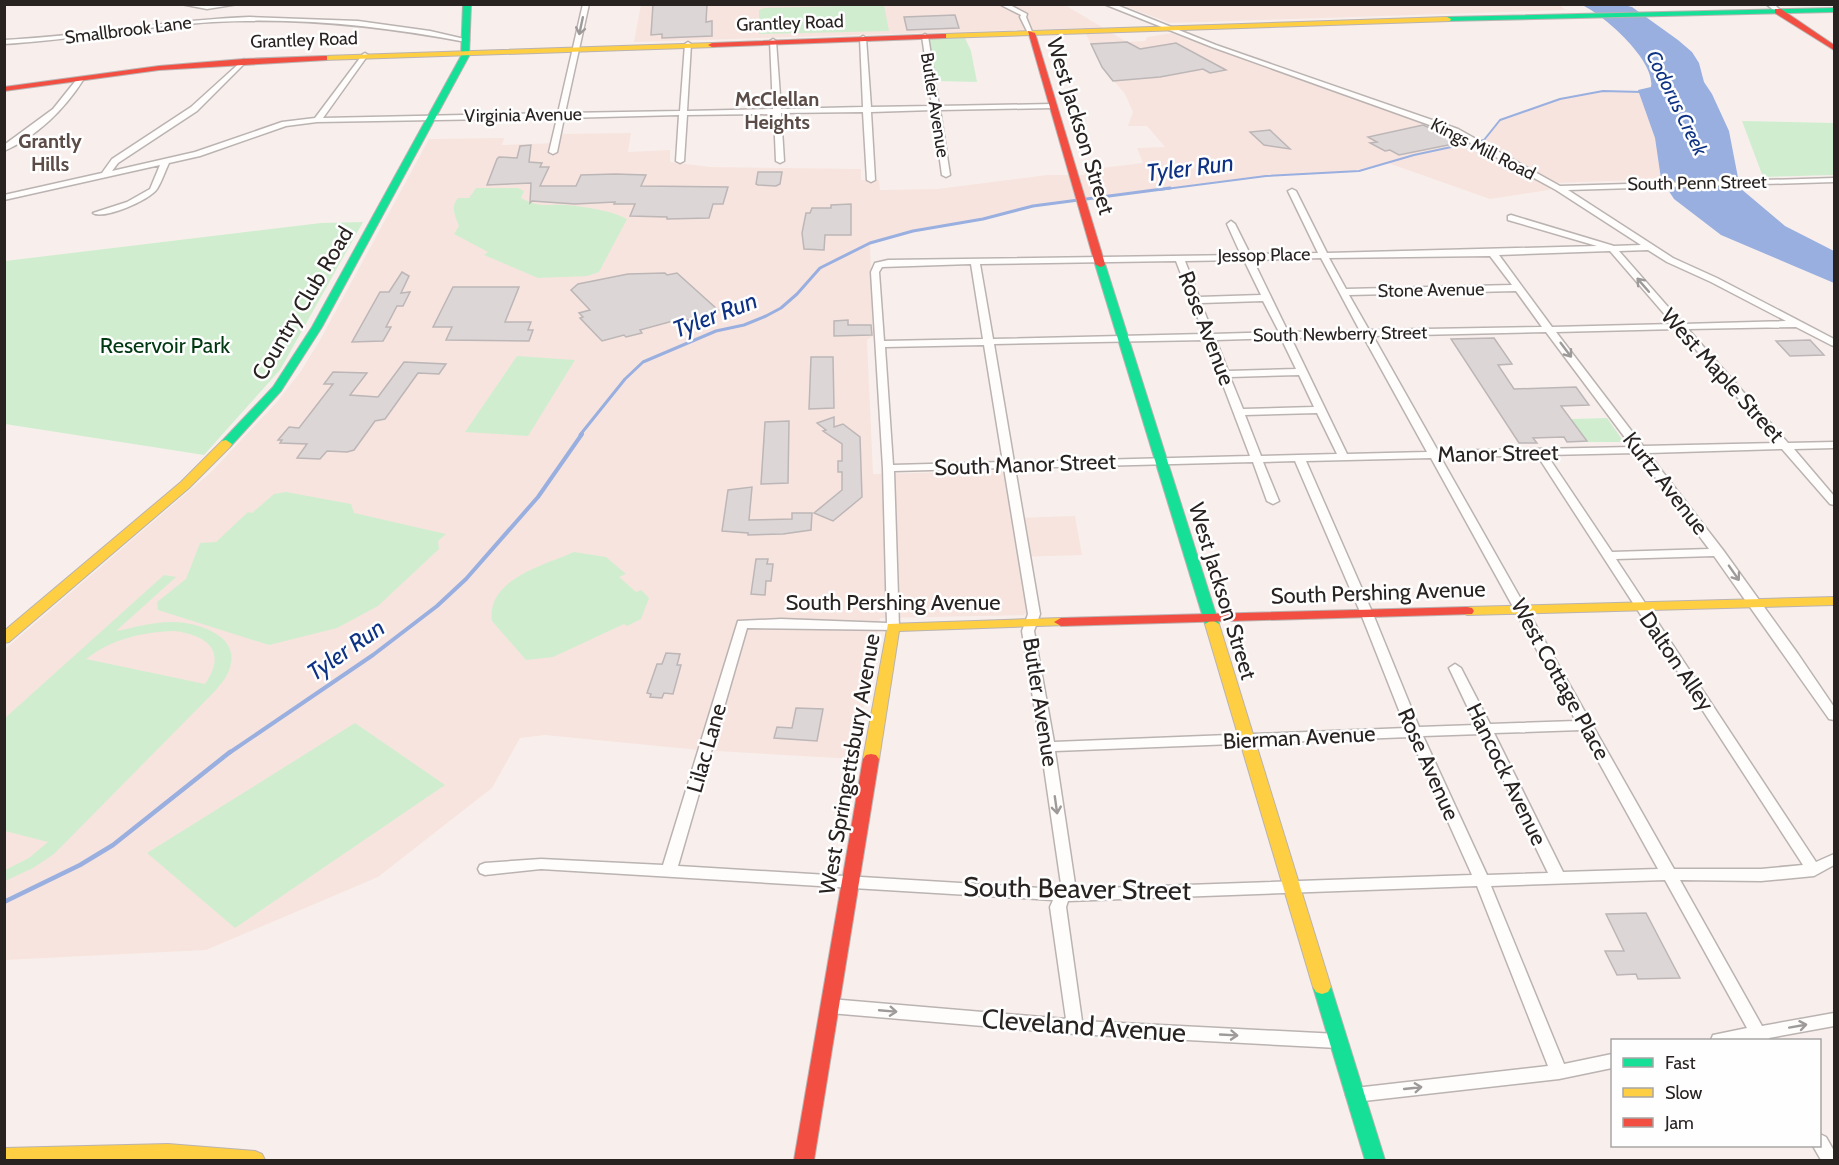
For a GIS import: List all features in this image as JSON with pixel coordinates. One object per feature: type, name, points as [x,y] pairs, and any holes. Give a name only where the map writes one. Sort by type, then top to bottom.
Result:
[{"type":"street","points":[[184,4],[207,7],[235,4]]},
{"type":"street","name":"Country Club Road","points":[[4,639],[185,485],[238,433],[277,389],[317,327],[433,117],[466,46],[467,4]]},
{"type":"street","points":[[553,152],[586,4]]},
{"type":"street","points":[[1002,4],[1020,15],[1031,33]]},
{"type":"street","name":"Kings Mill Road","points":[[1107,4],[1167,28],[1437,124],[1473,140],[1559,188],[1670,260],[1714,280],[1834,343]]},
{"type":"street","points":[[1774,8],[1832,45]]},
{"type":"street","name":"Grantley Road","points":[[4,89],[159,68],[244,61],[365,56],[466,46],[577,47],[1774,8],[1834,10]]},
{"type":"street","name":"Smallbrook Lane","points":[[4,42],[90,35],[175,23],[270,18],[374,25],[466,46]]},
{"type":"street","name":"West Jackson Street","points":[[1031,33],[1375,1161]]},
{"type":"street","name":"Butler Avenue","points":[[925,36],[946,175]]},
{"type":"street","points":[[863,38],[871,180]]},
{"type":"street","points":[[772,41],[780,161]]},
{"type":"street","points":[[680,161],[688,44]]},
{"type":"street","points":[[317,120],[365,56]]},
{"type":"street","points":[[105,175],[115,161],[194,109],[244,61]]},
{"type":"street","points":[[4,149],[52,115],[71,94],[79,80]]},
{"type":"street","name":"Virginia Avenue","points":[[4,198],[197,154],[285,124],[317,120],[1052,106]]},
{"type":"street","points":[[97,213],[130,204],[153,190],[166,161]]},
{"type":"street","name":"South Penn Street","points":[[1559,188],[1833,181]]},
{"type":"street","name":"West Cottage Place","points":[[1292,191],[1305,221],[1343,292],[1760,1037]]},
{"type":"street","points":[[1511,218],[1612,248]]},
{"type":"street","points":[[1232,224],[1343,456]]},
{"type":"street","name":"Jessop Place","points":[[878,265],[1248,255],[1493,253],[1651,247]]},
{"type":"street","name":"West Maple Street","points":[[1612,248],[1834,502]]},
{"type":"street","points":[[1630,248],[1670,260]]},
{"type":"street","name":"Kurtz Avenue","points":[[1493,253],[1719,552],[1834,716]]},
{"type":"street","name":"Rose Avenue","points":[[1179,257],[1273,501]]},
{"type":"street","name":"Butler Avenue","points":[[975,262],[1034,613],[1028,631],[1068,884],[1058,909],[1075,1027]]},
{"type":"street","name":"West Springettsbury Avenue","points":[[804,1161],[893,627],[888,468],[875,272],[878,265]]},
{"type":"street","name":"Stone Avenue","points":[[1343,292],[1518,288]]},
{"type":"street","points":[[1195,300],[1267,298]]},
{"type":"street","name":"South Newberry Street","points":[[880,344],[1799,324]]},
{"type":"street","points":[[1225,374],[1303,372]]},
{"type":"street","points":[[1239,412],[1321,410]]},
{"type":"street","name":"Manor Street","points":[[1162,460],[1834,445]]},
{"type":"street","name":"Dalton Alley","points":[[1540,452],[1814,870]]},
{"type":"street","name":"Rose Avenue","points":[[1299,458],[1367,614],[1414,732],[1482,881],[1559,1072]]},
{"type":"street","name":"South Manor Street","points":[[888,468],[1162,460]]},
{"type":"street","points":[[1608,556],[1719,552]]},
{"type":"street","name":"South Pershing Avenue","points":[[742,624],[893,627],[1834,601]]},
{"type":"street","name":"Lilac Lane","points":[[669,872],[742,624]]},
{"type":"street","name":"Hancock Avenue","points":[[1455,668],[1559,879]]},
{"type":"street","name":"Bierman Avenue","points":[[1048,747],[1586,725]]},
{"type":"street","points":[[1669,874],[1761,875],[1814,870],[1834,859]]},
{"type":"street","name":"South Beaver Street","points":[[485,869],[541,864],[1063,895],[1669,874]]},
{"type":"street","name":"Cleveland Avenue","points":[[830,1006],[1075,1027],[1338,1041]]},
{"type":"street","points":[[1740,1039],[1760,1037],[1834,1020]]},
{"type":"street","points":[[1354,1095],[1559,1072],[1611,1061]]},
{"type":"street","points":[[1821,1144],[1830,1161]]},
{"type":"street","points":[[4,1157],[168,1153],[255,1161]]},
{"type":"shaded area","points":[[641,5],[1065,5],[1127,42],[1145,41],[1147,37],[1172,33],[1449,131],[1469,143],[1487,138],[1500,120],[1560,99],[1599,92],[1639,92],[1655,138],[1661,179],[1557,183],[1549,190],[1490,199],[1388,163],[1342,173],[1266,176],[1033,206],[983,219],[913,231],[870,243],[873,336],[867,340],[873,474],[1001,471],[1005,475],[1013,518],[1075,516],[1082,555],[1018,557],[1027,612],[1024,615],[880,618],[854,759],[699,750],[545,735],[520,738],[492,788],[378,877],[206,950],[5,960],[4,650],[211,472],[276,403],[301,371],[320,340],[429,139],[504,138],[502,145],[555,143],[557,134],[631,133],[628,152],[670,150],[670,162],[710,167],[861,169],[861,180],[879,180],[880,190],[937,189],[1047,175],[1085,175],[1084,170],[1143,163],[1137,148],[1165,147],[1147,126],[1128,126],[1133,112],[1125,94],[1102,67],[1083,28],[634,42]]},
{"type":"shaded area","points":[[1122,5],[1559,5],[1566,10],[1170,23]]},
{"type":"green space","points":[[884,5],[889,31],[759,34],[759,10],[764,8]]},
{"type":"green space","points":[[965,38],[971,51],[977,82],[935,81],[928,39]]},
{"type":"green space","points":[[1742,121],[1834,123],[1834,175],[1763,177]]},
{"type":"green space","points":[[476,188],[518,188],[524,191],[521,198],[533,203],[590,208],[627,219],[599,272],[587,276],[538,278],[484,255],[488,252],[454,234],[459,226],[454,205],[458,198],[469,198]]},
{"type":"green space","name":"Reservoir Park","points":[[363,222],[280,370],[204,455],[5,424],[5,261],[321,223]]},
{"type":"green space","points":[[517,356],[575,360],[528,436],[465,432]]},
{"type":"green space","points":[[1607,418],[1624,442],[1588,442],[1571,419]]},
{"type":"green space","points":[[286,492],[351,504],[354,513],[446,534],[438,541],[439,549],[378,606],[337,628],[269,645],[158,610],[157,602],[186,579],[200,543],[216,542],[248,512],[252,513],[274,494]]},
{"type":"green space","points":[[574,552],[606,557],[626,574],[619,577],[636,592],[641,590],[649,598],[641,619],[627,626],[624,624],[553,657],[526,660],[492,621],[493,607],[498,594],[508,584],[534,568]]},
{"type":"green space","points":[[164,575],[176,577],[116,631],[160,622],[185,623],[215,633],[229,647],[231,656],[229,670],[215,691],[54,854],[33,868],[5,881],[5,870],[29,858],[48,842],[5,831],[5,718]],"holes":[[[174,631],[186,633],[204,641],[214,654],[212,672],[205,684],[86,659],[106,646],[139,635]]]},
{"type":"green space","points":[[355,723],[445,785],[235,928],[147,853]]},
{"type":"water","name":"Codorus Creek","points":[[1620,4],[1632,7],[1692,52],[1699,63],[1704,82],[1729,131],[1740,188],[1785,226],[1834,251],[1834,283],[1721,235],[1674,199],[1661,179],[1655,138],[1638,90],[1651,87],[1650,76],[1645,65],[1637,52],[1615,28],[1582,5]]},
{"type":"building","points":[[653,4],[707,4],[706,22],[712,21],[712,36],[662,38],[662,34],[651,35]]},
{"type":"building","points":[[955,15],[959,28],[907,30],[904,17]]},
{"type":"building","points":[[1127,42],[1140,49],[1176,43],[1226,70],[1210,73],[1203,69],[1160,77],[1113,81],[1102,67],[1091,44]]},
{"type":"building","points":[[1423,125],[1463,142],[1399,155],[1370,143],[1377,142],[1368,137]]},
{"type":"building","points":[[1270,130],[1290,149],[1264,145],[1250,132]]},
{"type":"building","points":[[531,145],[529,162],[542,163],[540,167],[549,167],[540,186],[576,186],[581,175],[615,174],[646,175],[641,186],[728,187],[723,204],[713,204],[709,218],[667,219],[667,217],[630,216],[635,204],[532,201],[530,203],[531,183],[487,185],[499,157],[517,158],[520,146]]},
{"type":"building","points":[[758,172],[782,172],[780,184],[776,186],[756,184]]},
{"type":"building","points":[[851,204],[851,235],[825,235],[824,250],[804,249],[802,233],[806,213],[810,213],[812,208],[831,208],[831,205]]},
{"type":"building","points":[[402,272],[409,276],[401,293],[410,292],[403,306],[397,306],[386,327],[391,327],[383,341],[352,342],[380,292],[389,292]]},
{"type":"building","points":[[665,273],[667,275],[677,273],[718,310],[682,322],[680,319],[640,330],[642,333],[602,341],[580,318],[583,317],[579,313],[590,310],[571,290],[578,284],[628,274]]},
{"type":"building","points":[[453,287],[519,287],[505,322],[531,322],[528,330],[533,330],[529,341],[446,340],[452,327],[433,327]]},
{"type":"building","points":[[848,320],[848,325],[871,325],[872,335],[834,336],[834,321]]},
{"type":"building","points":[[1494,338],[1512,364],[1498,365],[1514,389],[1576,387],[1589,405],[1561,406],[1587,441],[1567,442],[1564,437],[1533,438],[1537,443],[1519,443],[1451,339]]},
{"type":"building","points":[[1810,340],[1824,355],[1790,356],[1776,341]]},
{"type":"building","points":[[811,357],[833,357],[834,408],[809,409]]},
{"type":"building","points":[[404,362],[446,364],[439,374],[418,373],[385,419],[375,421],[354,450],[327,451],[320,459],[297,458],[307,444],[280,443],[282,440],[278,440],[289,427],[299,428],[333,384],[324,384],[333,372],[367,373],[350,395],[378,397]]},
{"type":"building","points":[[834,417],[834,427],[843,424],[860,437],[862,497],[833,521],[814,513],[842,490],[842,472],[838,472],[838,461],[842,461],[842,444],[823,431],[826,430],[817,423]]},
{"type":"building","points":[[789,421],[788,483],[761,484],[765,422]]},
{"type":"building","points":[[752,487],[749,520],[792,519],[792,513],[812,513],[811,530],[748,535],[748,533],[722,531],[728,490]]},
{"type":"building","points":[[756,559],[768,559],[767,564],[773,564],[771,581],[766,581],[765,595],[751,594]]},
{"type":"building","points":[[666,653],[680,654],[677,665],[681,665],[673,694],[664,693],[662,698],[650,697],[651,694],[647,693],[657,664],[662,664]]},
{"type":"building","points":[[796,708],[823,709],[817,741],[774,738],[777,727],[792,728]]},
{"type":"building","points":[[1646,913],[1680,978],[1638,979],[1636,974],[1617,975],[1605,951],[1624,951],[1606,914]]},
{"type":"waterway","name":"Tyler Run","points":[[1158,190],[1266,176],[1359,171],[1414,155],[1484,140],[1500,120],[1560,99],[1603,91],[1642,92]]},
{"type":"waterway","name":"Tyler Run","points":[[580,435],[625,379],[643,362],[716,331],[744,325],[766,316],[781,308],[797,294],[820,268],[870,243],[913,231],[983,219],[1033,206],[1170,188]]},
{"type":"waterway","name":"Tyler Run","points":[[229,753],[373,655],[437,606],[466,579],[538,497],[582,434]]},
{"type":"waterway","name":"Tyler Run","points":[[4,902],[80,865],[113,845],[230,752]]},
{"type":"traffic: fast","points":[[226,444],[277,389],[317,327],[465,56],[467,4]]},
{"type":"traffic: fast","points":[[1447,19],[1834,10]]},
{"type":"traffic: fast","points":[[1100,264],[1212,624]]},
{"type":"traffic: fast","points":[[1322,987],[1375,1160]]},
{"type":"traffic: slow","points":[[943,36],[1447,19]]},
{"type":"traffic: slow","points":[[324,58],[712,45]]},
{"type":"traffic: slow","points":[[4,639],[185,485],[226,444]]},
{"type":"traffic: slow","points":[[1467,611],[1834,601]]},
{"type":"traffic: slow","points":[[871,759],[893,627],[1061,622]]},
{"type":"traffic: slow","points":[[1212,624],[1322,987]]},
{"type":"traffic: slow","points":[[4,1157],[168,1153],[255,1160]]},
{"type":"traffic: jam","points":[[1778,11],[1834,48]]},
{"type":"traffic: jam","points":[[1031,33],[1100,264]]},
{"type":"traffic: jam","points":[[712,45],[943,36]]},
{"type":"traffic: jam","points":[[4,89],[159,68],[244,61],[324,58]]},
{"type":"traffic: jam","points":[[1061,622],[1467,611]]},
{"type":"traffic: jam","points":[[804,1160],[871,759]]},
{"type":"district","name":"McClellan Heights","points":[[777,110]]},
{"type":"district","name":"Grantly Hills","points":[[50,152]]}]
